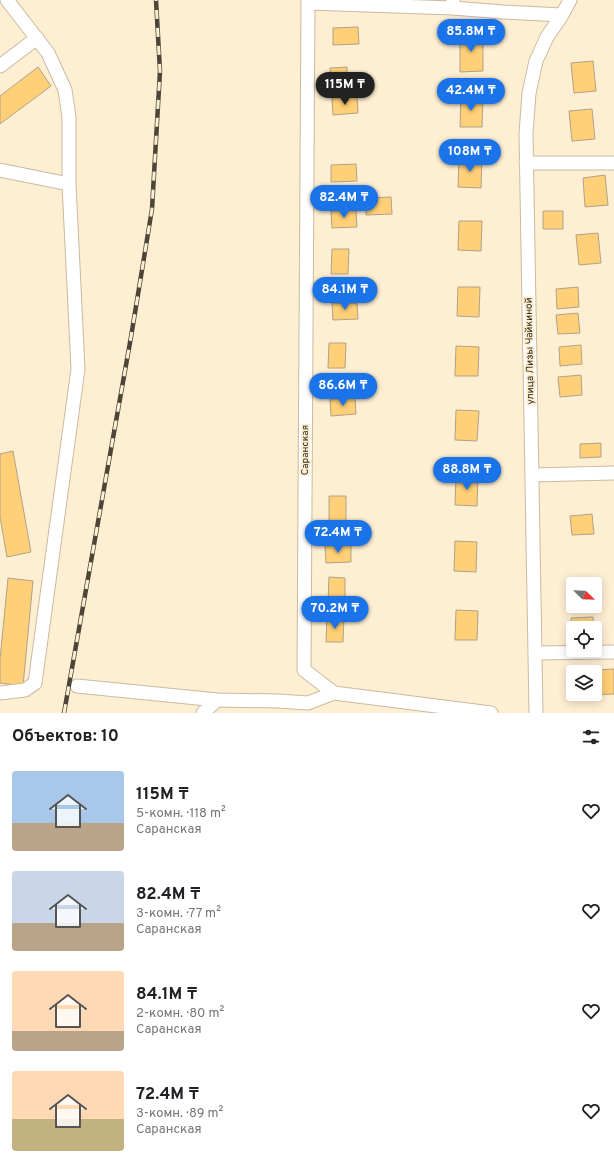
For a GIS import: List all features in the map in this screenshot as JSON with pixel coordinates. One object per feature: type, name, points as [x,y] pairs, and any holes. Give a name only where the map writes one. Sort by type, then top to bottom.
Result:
[{"type":"street","points":[[0,693],[25,690],[35,683],[78,369],[69,184],[69,117],[65,90],[48,53],[8,0]]},
{"type":"street","name":"улица Лизы Чайкиной","points":[[536,713],[526,134],[529,93],[536,61],[547,37],[570,0]]},
{"type":"street","points":[[308,1],[453,4],[503,12],[562,15]]},
{"type":"street","name":"Саранская","points":[[308,1],[304,670],[334,693]]},
{"type":"street","points":[[0,66],[37,38]]},
{"type":"street","points":[[526,163],[614,163]]},
{"type":"street","points":[[0,170],[69,184]]},
{"type":"street","points":[[532,475],[614,473]]},
{"type":"street","points":[[536,653],[614,652]]},
{"type":"street","points":[[78,686],[217,700],[278,700],[308,703],[334,693],[491,713]]},
{"type":"street","points":[[203,713],[217,700]]},
{"type":"building","points":[[358,27],[359,44],[333,45],[333,28]]},
{"type":"building","points":[[460,35],[483,35],[483,71],[460,72]]},
{"type":"building","points":[[593,61],[596,91],[574,93],[571,63]]},
{"type":"building","points":[[38,67],[51,86],[0,124],[0,96]]},
{"type":"building","points":[[347,67],[347,77],[356,77],[357,91],[330,91],[330,68]]},
{"type":"building","points":[[357,97],[358,113],[333,115],[332,98]]},
{"type":"building","points":[[461,97],[483,98],[482,127],[460,127]]},
{"type":"building","points":[[592,109],[595,139],[572,141],[569,111]]},
{"type":"building","points":[[459,158],[482,158],[481,188],[458,187]]},
{"type":"building","points":[[356,164],[357,181],[331,182],[331,165]]},
{"type":"building","points":[[605,175],[608,205],[585,207],[583,178]]},
{"type":"building","points":[[391,197],[392,214],[366,215],[366,198]]},
{"type":"building","points":[[356,210],[357,227],[332,228],[331,211]]},
{"type":"building","points":[[543,211],[563,211],[563,229],[543,229]]},
{"type":"building","points":[[459,221],[482,221],[481,251],[458,250]]},
{"type":"building","points":[[598,233],[601,263],[579,265],[576,235]]},
{"type":"building","points":[[332,249],[349,249],[348,274],[331,274]]},
{"type":"building","points":[[458,287],[480,287],[479,317],[457,316]]},
{"type":"building","points":[[578,287],[579,307],[557,309],[556,289]]},
{"type":"building","points":[[332,303],[357,303],[358,319],[333,320]]},
{"type":"building","points":[[578,313],[580,333],[558,334],[556,315]]},
{"type":"building","points":[[329,343],[346,343],[345,368],[328,368]]},
{"type":"building","points":[[581,345],[582,364],[560,366],[559,347]]},
{"type":"building","points":[[456,346],[479,347],[478,376],[455,376]]},
{"type":"building","points":[[581,375],[582,395],[560,397],[558,377]]},
{"type":"building","points":[[355,398],[356,414],[331,416],[330,399]]},
{"type":"building","points":[[456,410],[479,411],[477,441],[455,440]]},
{"type":"building","points":[[601,443],[601,457],[580,458],[580,444]]},
{"type":"building","points":[[13,451],[31,552],[7,557],[0,517],[0,454]]},
{"type":"building","points":[[456,476],[478,476],[477,506],[455,505]]},
{"type":"building","points":[[329,496],[346,496],[346,521],[329,521]]},
{"type":"building","points":[[592,514],[594,534],[572,535],[570,516]]},
{"type":"building","points":[[455,541],[477,542],[476,572],[454,571]]},
{"type":"building","points":[[351,545],[351,562],[326,563],[325,546]]},
{"type":"building","points":[[329,577],[345,578],[345,603],[328,603]]},
{"type":"building","points":[[8,578],[33,581],[23,686],[0,683],[0,659]]},
{"type":"building","points":[[456,610],[478,611],[477,640],[455,640]]},
{"type":"building","points":[[327,617],[344,617],[343,642],[326,642]]},
{"type":"building","points":[[593,617],[593,621],[571,621],[571,618]]},
{"type":"building","points":[[614,669],[614,694],[602,694],[602,670]]},
{"type":"railway","points":[[64,713],[131,337],[152,209],[160,71],[156,0]]}]
